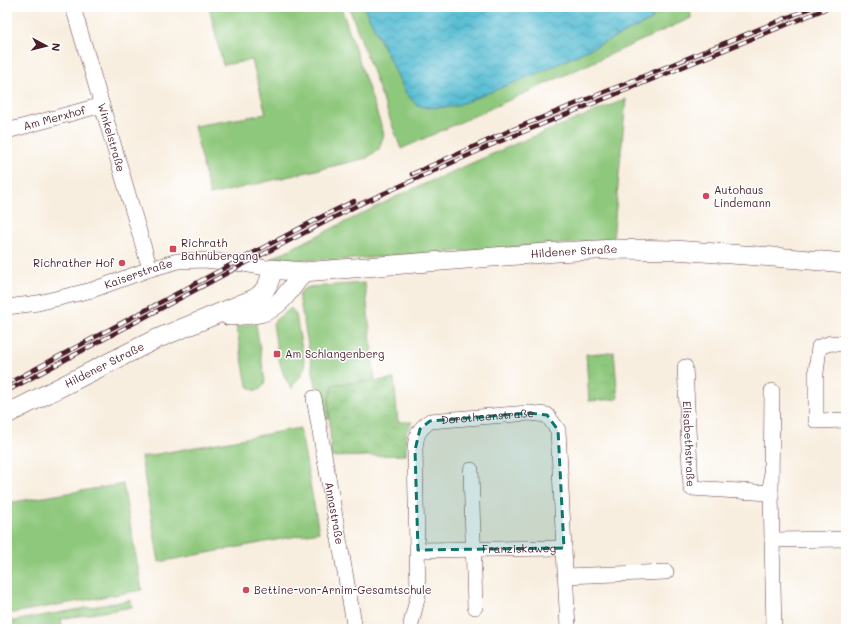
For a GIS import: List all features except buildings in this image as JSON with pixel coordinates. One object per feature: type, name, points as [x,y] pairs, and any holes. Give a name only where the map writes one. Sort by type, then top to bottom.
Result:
[{"type":"main road","name":"Hildener Straße","points":[[7,414],[154,340],[256,298],[264,293],[268,287],[272,269],[302,272],[557,252],[616,249],[674,250],[846,263]]},
{"type":"main road","name":"Hildener Straße","points":[[204,319],[261,313],[273,307],[286,294],[302,272]]},
{"type":"street","name":"Winkelstraße","points":[[73,7],[150,269]]},
{"type":"street","name":"Am Merxhof","points":[[7,131],[102,105]]},
{"type":"street","name":"Kaiserstraße","points":[[7,307],[38,303],[92,290],[150,269],[178,261],[204,260],[244,264],[272,269]]},
{"type":"street","points":[[846,344],[831,343],[819,347],[816,373],[816,422],[846,420]]},
{"type":"street","name":"Elisabethstraße","points":[[685,367],[691,488],[771,493]]},
{"type":"street","points":[[772,391],[771,493],[774,629]]},
{"type":"street","name":"Annastraße","points":[[314,398],[355,629]]},
{"type":"street","name":"Dorotheenstraße","points":[[411,629],[418,595],[415,450],[416,437],[420,428],[430,421],[529,413],[547,416],[558,430],[568,629]]},
{"type":"street","name":"Franziskaweg","points":[[471,470],[475,608]]},
{"type":"street","points":[[772,540],[846,539]]},
{"type":"street","name":"Franziskaweg","points":[[418,550],[474,548],[564,548]]},
{"type":"street","points":[[566,576],[666,572]]},
{"type":"highlighted area","points":[[529,413],[547,415],[558,430],[564,548],[418,550],[415,450],[420,429],[430,421]]},
{"type":"green space","points":[[209,7],[341,7],[384,134],[379,149],[367,158],[210,195],[194,126],[266,114],[252,60],[223,65]]},
{"type":"green space","points":[[349,7],[364,7],[406,93],[651,20],[654,7],[690,7],[691,18],[401,149]]},
{"type":"green space","points":[[626,99],[613,240],[341,260],[270,259],[404,193],[515,144]]},
{"type":"green space","points":[[365,283],[375,381],[333,385],[329,400],[329,418],[322,419],[299,296],[302,290],[309,287]]},
{"type":"green space","points":[[291,308],[296,315],[305,367],[301,376],[294,383],[292,388],[287,382],[281,367],[273,324],[276,319]]},
{"type":"green space","points":[[256,324],[265,381],[264,385],[258,390],[252,389],[247,385],[236,326]]},
{"type":"green space","points":[[614,352],[618,399],[589,401],[586,354]]},
{"type":"green space","points":[[394,379],[398,422],[412,422],[406,432],[406,455],[331,457],[329,400],[333,385]]},
{"type":"green space","points":[[300,428],[319,532],[159,562],[141,457]]},
{"type":"green space","points":[[123,484],[142,590],[7,614],[7,503]]},
{"type":"green space","points":[[131,600],[132,607],[61,619],[61,629],[7,629],[7,622]]},
{"type":"water","points":[[364,7],[654,7],[652,20],[541,72],[453,107],[427,108],[416,105],[406,93]]},
{"type":"railway","points":[[412,174],[509,131],[813,7]]},
{"type":"railway","points":[[7,391],[244,264],[360,204],[496,143],[830,7]]},
{"type":"railway","points":[[7,384],[354,201]]},
{"type":"place","name":"Autohaus Lindemann","points":[[706,196]]},
{"type":"place","name":"Richrath Bahnübergang","points":[[173,249]]},
{"type":"place","name":"Richrather Hof","points":[[122,263]]},
{"type":"place","name":"Am Schlangenberg","points":[[277,354]]},
{"type":"place","name":"Bettine-von-Arnim-Gesamtschule","points":[[246,590]]}]
